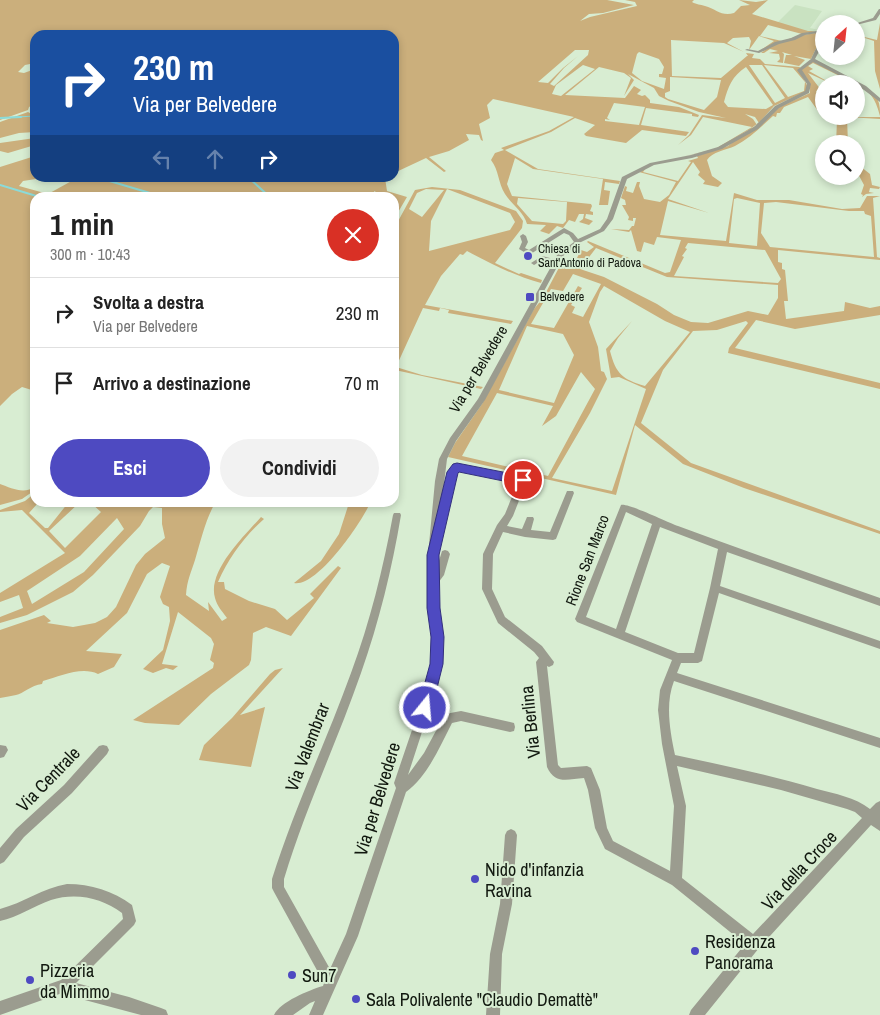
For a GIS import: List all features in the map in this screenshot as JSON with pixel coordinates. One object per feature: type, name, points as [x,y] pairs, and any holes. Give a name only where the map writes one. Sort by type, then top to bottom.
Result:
[{"type":"street","points":[[865,22],[875,19],[880,10]]},
{"type":"street","points":[[747,50],[759,52],[777,43],[815,32]]},
{"type":"street","points":[[815,54],[813,60],[864,87],[880,101]]},
{"type":"street","name":"Via per Belvedere","points":[[316,1015],[363,908],[402,788],[400,783],[432,686],[436,664],[437,637],[432,582],[433,555],[439,481],[446,453],[482,400],[560,255],[577,242],[599,232],[605,225],[612,213],[621,183],[626,176],[652,164],[717,150],[750,132],[777,107],[807,92],[809,84],[800,70],[813,60]]},
{"type":"street","points":[[523,236],[525,242],[522,249],[529,253],[564,230],[571,234],[577,242]]},
{"type":"street","points":[[534,263],[542,258],[557,262]]},
{"type":"street","name":"Via per Belvedere","points":[[433,555],[453,472],[457,467],[523,480],[509,516],[500,528],[488,554],[487,589],[501,620],[544,659]]},
{"type":"street","points":[[500,528],[524,534],[553,536],[570,493]]},
{"type":"street","name":"Rione San Marco","points":[[678,658],[580,619],[624,507],[722,547],[880,602]]},
{"type":"street","name":"Via Valembrar","points":[[328,986],[278,888],[278,879],[356,671],[386,572],[397,515]]},
{"type":"street","points":[[524,534],[530,519]]},
{"type":"street","points":[[620,634],[657,522]]},
{"type":"street","points":[[676,881],[681,817],[663,710],[665,690],[678,658],[698,658],[716,588],[722,547]]},
{"type":"street","points":[[432,582],[439,575],[445,554]]},
{"type":"street","points":[[716,588],[880,645]]},
{"type":"street","name":"Via Berlina","points":[[544,659],[550,760],[559,774],[587,772],[593,782],[603,836],[609,845],[676,881],[754,943]]},
{"type":"street","points":[[675,677],[880,743]]},
{"type":"street","points":[[402,788],[408,785],[416,776],[449,718],[461,716],[510,727]]},
{"type":"street","name":"Via Centrale","points":[[0,858],[20,833],[62,795],[103,750]]},
{"type":"street","points":[[670,759],[781,784],[848,803],[875,821]]},
{"type":"street","name":"Via della Croce","points":[[696,1015],[754,943],[875,821],[880,807]]},
{"type":"street","points":[[493,1015],[496,954],[506,904],[511,835]]},
{"type":"street","points":[[0,915],[60,892],[91,891],[120,902],[128,909],[130,921],[65,985],[0,1008]]},
{"type":"street","points":[[65,985],[82,992],[129,1004],[161,1015]]},
{"type":"street","points":[[281,1015],[328,986]]},
{"type":"shaded area","points":[[0,0],[607,0],[634,5],[603,13],[589,14],[580,21],[637,6],[635,2],[625,0],[694,0],[692,2],[695,4],[730,14],[734,13],[741,6],[750,5],[739,0],[756,2],[768,0],[752,14],[808,31],[815,31],[802,34],[768,25],[760,36],[782,41],[758,52],[774,41],[759,36],[749,50],[751,41],[749,37],[733,38],[727,43],[744,52],[724,43],[671,40],[672,76],[721,78],[748,56],[746,53],[754,54],[752,58],[760,59],[765,64],[800,67],[799,70],[808,87],[807,91],[774,106],[759,123],[755,117],[745,114],[753,119],[757,125],[717,149],[681,157],[715,149],[752,127],[703,117],[691,135],[678,145],[689,135],[702,115],[726,118],[699,112],[669,101],[659,96],[654,88],[628,74],[634,80],[624,96],[631,78],[624,73],[599,67],[565,95],[625,98],[634,86],[641,90],[637,94],[645,95],[650,100],[650,103],[679,107],[699,115],[698,117],[692,116],[692,114],[646,108],[641,125],[689,132],[686,136],[642,130],[626,143],[586,136],[584,134],[595,125],[575,118],[551,132],[505,150],[538,169],[620,181],[619,184],[605,182],[604,190],[610,191],[608,205],[599,205],[603,179],[533,169],[515,158],[507,184],[512,196],[591,204],[592,206],[590,211],[593,212],[593,215],[586,214],[585,218],[593,221],[589,225],[579,222],[583,219],[584,214],[579,214],[575,222],[569,220],[563,228],[557,226],[549,234],[540,231],[546,225],[527,224],[523,216],[505,194],[496,168],[491,160],[495,153],[504,150],[501,148],[549,131],[574,117],[493,99],[487,105],[490,118],[479,124],[483,141],[479,135],[466,134],[469,140],[449,151],[429,157],[446,171],[444,172],[426,158],[399,171],[399,30],[30,30],[30,64],[25,65],[18,72],[24,73],[30,71],[28,110],[0,120]],"holes":[[[575,50],[589,50],[588,55],[554,86],[550,84],[578,56],[548,83],[538,82]],[[639,52],[659,59],[664,67],[659,77],[666,78],[664,89],[642,81],[632,73]],[[583,65],[595,69],[561,96],[552,94],[556,85]],[[749,65],[762,65],[785,98],[775,103]],[[764,65],[793,68],[805,82],[804,91],[788,97]],[[746,67],[773,105],[766,109],[728,107],[724,102],[731,82]],[[670,77],[721,80],[717,97],[704,110],[665,97],[665,93],[670,91]],[[614,103],[645,107],[639,125],[605,121],[605,119],[610,120],[607,118]],[[518,198],[567,202],[566,221],[563,224],[532,221],[517,204]]]},
{"type":"shaded area","points":[[795,5],[822,11],[819,15],[815,15],[815,21],[810,28],[815,29],[815,31],[807,33],[777,23]]},
{"type":"shaded area","points":[[880,23],[880,89],[875,71],[874,41],[865,37],[877,40]]},
{"type":"shaded area","points":[[815,33],[815,51],[811,59],[794,56],[805,60],[799,66],[784,63],[786,55],[792,55],[782,52],[784,54],[783,63],[777,62],[780,59],[779,54],[769,53],[778,51],[770,49],[761,53],[791,38]]},
{"type":"shaded area","points":[[812,61],[815,64],[808,66],[813,69],[809,71],[816,75],[808,73],[815,82],[815,107],[808,97],[784,107],[780,113],[777,113],[776,117],[773,116],[746,139],[709,157],[707,160],[712,176],[722,183],[718,187],[703,184],[705,181],[698,175],[700,172],[693,162],[668,199],[709,213],[668,201],[660,235],[726,241],[734,193],[757,200],[789,200],[842,209],[860,208],[867,196],[880,196],[873,198],[877,257],[880,260],[778,250],[778,262],[782,263],[782,269],[785,270],[788,301],[784,301],[786,319],[844,311],[845,302],[870,308],[880,306],[880,315],[795,329],[756,320],[735,348],[880,383],[880,389],[728,353],[729,348],[748,323],[746,321],[717,330],[693,331],[663,370],[641,423],[691,463],[880,531],[880,534],[744,488],[683,464],[635,425],[616,495],[448,457],[455,443],[482,404],[563,260],[561,268],[564,269],[567,260],[575,262],[581,250],[587,252],[594,247],[588,241],[665,273],[670,272],[681,240],[657,237],[654,245],[644,242],[641,252],[637,251],[631,230],[629,232],[611,229],[629,230],[634,226],[636,218],[633,218],[633,221],[628,220],[629,217],[622,205],[626,205],[625,200],[621,198],[625,186],[627,187],[626,191],[633,193],[637,182],[640,182],[639,186],[644,199],[660,202],[669,195],[676,182],[639,172],[646,168],[643,172],[678,181],[691,162],[688,161],[698,158],[697,156],[728,146],[779,107],[810,93],[810,83],[801,70]],"holes":[[[734,199],[760,203],[757,246],[729,243]],[[776,202],[849,211],[864,211],[865,214],[871,216],[874,257],[770,247],[761,233],[764,203]],[[688,243],[765,250],[781,279],[778,283],[674,276],[684,257],[682,256],[687,249],[685,248]],[[596,248],[667,277],[778,285],[778,298],[768,315],[748,311],[708,323],[691,322],[674,315],[657,304],[604,277],[580,269]],[[573,274],[601,284],[583,317],[572,313],[575,307],[571,305],[582,288],[578,286],[554,328],[531,324],[551,289],[563,291]],[[604,286],[665,321],[690,332],[645,386],[625,378],[615,365],[610,351],[632,321],[606,349],[611,378],[619,377],[646,389],[612,491],[552,478],[590,413],[607,379],[604,372],[601,371],[598,347],[589,322]],[[527,326],[563,334],[574,355],[554,403],[499,390]],[[581,372],[595,389],[548,476],[462,456],[497,393],[553,406],[542,426],[556,416]]]},
{"type":"shaded area","points":[[817,65],[842,75],[838,75]]},
{"type":"shaded area","points":[[865,87],[878,100],[880,116],[875,102]]},
{"type":"shaded area","points":[[28,112],[30,113],[30,132],[0,138],[0,122]]},
{"type":"shaded area","points":[[865,117],[880,117],[880,119],[865,118]]},
{"type":"shaded area","points":[[837,125],[847,125],[848,135],[836,135]]},
{"type":"shaded area","points":[[30,139],[30,146],[8,153],[0,151],[0,143]]},
{"type":"shaded area","points":[[30,158],[30,180],[23,181],[19,186],[41,192],[30,192],[30,389],[22,387],[0,406],[0,167]]},
{"type":"shaded area","points":[[865,170],[870,174],[872,185],[880,187],[879,189],[870,188],[869,192],[874,193],[866,194],[862,197],[863,195],[861,194],[865,185]]},
{"type":"shaded area","points":[[70,182],[386,182],[387,191],[390,192],[52,192]]},
{"type":"shaded area","points":[[432,187],[460,190],[516,211],[523,221],[522,228],[495,263],[519,274],[542,280],[541,283],[503,269],[467,251],[463,255],[460,254],[441,276],[425,305],[513,321],[511,324],[448,313],[449,310],[440,308],[439,311],[423,308],[399,360],[399,219],[415,190]],"holes":[[[426,189],[444,190],[422,217],[409,209],[417,193]],[[447,189],[510,213],[515,222],[510,230],[429,251],[431,221]]]},
{"type":"shaded area","points":[[399,195],[407,197],[399,211]]},
{"type":"shaded area","points":[[399,368],[422,375],[483,387],[481,389],[399,371]]},
{"type":"shaded area","points":[[0,484],[13,489],[30,489],[30,493],[22,499],[0,505]]},
{"type":"shaded area","points":[[30,497],[30,507],[34,507],[29,513],[45,528],[48,528],[65,507],[75,507],[49,531],[65,548],[101,512],[95,507],[153,507],[140,526],[93,575],[73,592],[27,615],[0,623],[0,617],[23,608],[19,595],[0,602],[0,593],[65,553],[22,510],[0,512],[0,510],[25,501]],"holes":[[[117,518],[124,529],[84,572],[32,604],[27,591],[80,556]]]},
{"type":"shaded area","points":[[153,507],[213,507],[208,517],[188,581],[186,595],[209,611],[208,602],[222,621],[227,618],[218,606],[215,598],[214,588],[217,576],[237,543],[261,517],[264,519],[238,548],[222,573],[218,582],[224,582],[225,589],[249,601],[275,609],[287,620],[314,598],[310,594],[338,566],[341,568],[291,636],[266,627],[253,633],[249,665],[211,694],[179,725],[145,723],[133,720],[213,668],[214,663],[210,660],[214,644],[211,638],[178,612],[162,664],[178,666],[173,670],[166,668],[153,673],[143,669],[163,650],[170,621],[169,607],[163,604],[160,597],[170,566],[162,563],[147,574],[127,613],[86,651],[122,654],[114,667],[98,674],[78,671],[64,674],[43,681],[42,684],[19,694],[0,698],[0,630],[44,615],[51,621],[47,623],[73,627],[95,623],[107,617],[116,607],[136,565],[145,554],[165,538],[162,524],[162,508]]},
{"type":"shaded area","points":[[348,507],[368,507],[349,538],[326,565],[304,582],[294,583],[321,561],[339,534]]},
{"type":"shaded area","points":[[283,668],[240,715],[265,707],[251,767],[199,760],[204,745],[232,718],[270,674],[275,670]]},
{"type":"waterway","points":[[21,117],[0,118],[30,116]]},
{"type":"waterway","points":[[113,182],[147,192]]},
{"type":"waterway","points":[[253,182],[264,192]]},
{"type":"waterway","points":[[0,185],[30,194]]},
{"type":"place","name":"Chiesa di Sant'Antonio di Padova","points":[[528,256]]},
{"type":"place","name":"Belvedere","points":[[530,297]]},
{"type":"place","name":"Nido d'infanzia Ravina","points":[[475,879]]},
{"type":"place","name":"Residenza Panorama","points":[[695,951]]},
{"type":"place","name":"Sun7","points":[[292,975]]},
{"type":"place","name":"Pizzeria da Mimmo","points":[[30,980]]},
{"type":"place","name":"Sala Polivalente \"Claudio Demattè\"","points":[[356,999]]},
{"type":"route","points":[[425,708],[436,664],[437,637],[433,608],[433,555],[453,472],[457,467],[523,480]]}]
